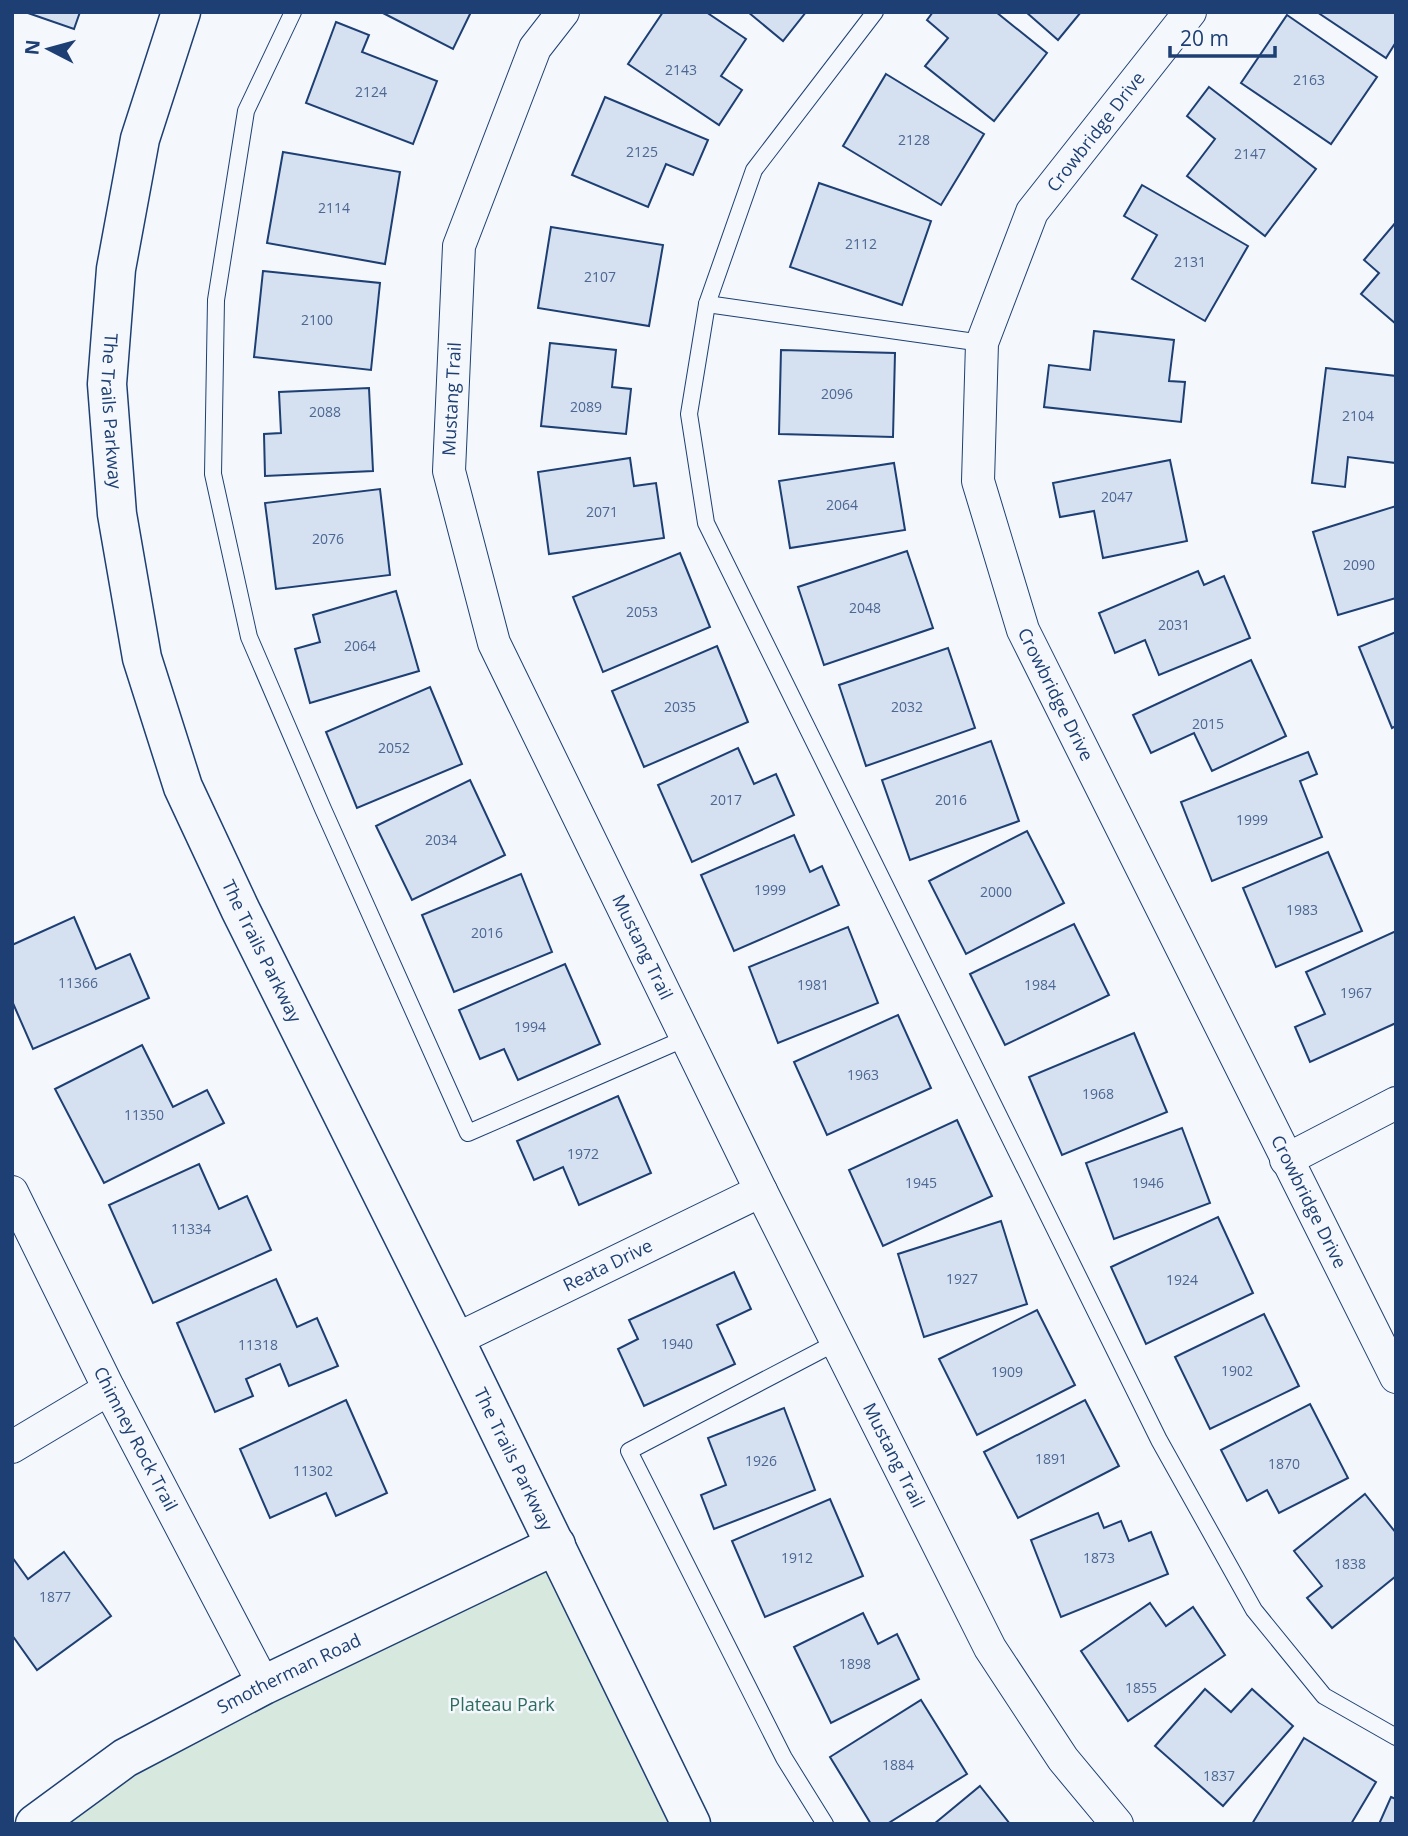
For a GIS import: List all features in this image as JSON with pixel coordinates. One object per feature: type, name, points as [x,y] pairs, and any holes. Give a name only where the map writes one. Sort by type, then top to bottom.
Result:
[{"type":"street","name":"The Trails Parkway","points":[[181,12],[140,139],[116,270],[107,384],[117,514],[142,657],[183,787],[240,909],[455,1339],[691,1824]]},
{"type":"street","name":"Mustang Trail","points":[[564,12],[535,48],[459,246],[449,471],[494,643],[761,1191],[990,1648],[1063,1759],[1117,1824]]},
{"type":"street","name":"Crowbridge Drive","points":[[1190,12],[1032,212],[982,343],[978,481],[1023,630],[1396,1377]]},
{"type":"street","points":[[1286,1160],[1396,1103]]},
{"type":"street","name":"Reata Drive","points":[[455,1339],[761,1191]]},
{"type":"street","name":"Chimney Rock Trail","points":[[12,1192],[109,1389],[264,1685]]},
{"type":"street","points":[[12,1447],[109,1389]]},
{"type":"street","name":"Smotherman Road","points":[[35,1824],[125,1758],[264,1685],[556,1545]]},
{"type":"lane","points":[[293,12],[246,111],[216,300],[213,474],[249,637],[468,1133],[686,1038]]},
{"type":"lane","points":[[875,12],[754,170],[707,304],[689,414],[706,523],[1159,1440],[1254,1610],[1324,1696],[1396,1737]]},
{"type":"lane","points":[[707,304],[982,343]]},
{"type":"lane","points":[[825,1824],[784,1758],[629,1451],[837,1342]]},
{"type":"green space","name":"Plateau Park","points":[[556,1545],[702,1824],[35,1824]]},
{"type":"building","points":[[25,12],[80,12],[74,29]]},
{"type":"building","points":[[381,12],[471,12],[453,49]]},
{"type":"building","points":[[663,12],[706,12],[746,39],[721,76],[742,90],[719,125],[628,64]]},
{"type":"building","points":[[748,12],[806,12],[783,41]]},
{"type":"building","points":[[933,12],[996,12],[1047,53],[994,121],[925,66],[948,38],[927,20]]},
{"type":"building","points":[[1026,12],[1081,12],[1058,40]]},
{"type":"building","points":[[1317,12],[1396,12],[1396,42],[1386,58]]},
{"type":"building","points":[[1287,15],[1377,77],[1331,144],[1241,83]]},
{"type":"building","points":[[336,22],[369,35],[362,52],[437,81],[413,144],[306,103]]},
{"type":"building","points":[[886,74],[984,134],[941,205],[843,146]]},
{"type":"building","points":[[1209,87],[1316,169],[1265,236],[1187,176],[1215,139],[1187,116]]},
{"type":"building","points":[[605,97],[708,140],[693,175],[666,164],[648,207],[572,175]]},
{"type":"building","points":[[283,152],[400,172],[385,264],[267,243]]},
{"type":"building","points":[[819,183],[931,221],[902,305],[790,267]]},
{"type":"building","points":[[1142,185],[1248,246],[1205,321],[1132,279],[1157,235],[1124,216]]},
{"type":"building","points":[[1396,222],[1396,324],[1361,294],[1379,273],[1364,260]]},
{"type":"building","points":[[551,227],[663,245],[649,326],[538,308]]},
{"type":"building","points":[[263,271],[380,283],[371,370],[254,357]]},
{"type":"building","points":[[1094,331],[1174,340],[1169,381],[1185,382],[1181,422],[1044,407],[1049,365],[1090,370]]},
{"type":"building","points":[[550,343],[616,350],[612,387],[631,389],[626,434],[541,426]]},
{"type":"building","points":[[781,350],[895,353],[893,437],[779,434]]},
{"type":"building","points":[[1326,368],[1396,376],[1396,463],[1348,457],[1345,487],[1312,483]]},
{"type":"building","points":[[369,388],[373,471],[265,476],[264,434],[281,433],[279,392]]},
{"type":"building","points":[[630,458],[634,486],[656,483],[664,538],[549,554],[538,472]]},
{"type":"building","points":[[1170,460],[1187,541],[1103,558],[1094,511],[1060,517],[1053,483]]},
{"type":"building","points":[[894,463],[905,530],[790,548],[779,481]]},
{"type":"building","points":[[380,489],[390,575],[276,589],[265,503]]},
{"type":"building","points":[[1396,506],[1396,598],[1338,615],[1313,532]]},
{"type":"building","points":[[907,551],[933,628],[824,665],[798,587]]},
{"type":"building","points":[[680,553],[710,627],[603,672],[573,597]]},
{"type":"building","points":[[1198,571],[1204,585],[1224,576],[1250,638],[1159,675],[1145,640],[1115,653],[1099,613]]},
{"type":"building","points":[[396,591],[419,671],[310,703],[295,649],[320,642],[313,615]]},
{"type":"building","points":[[1396,632],[1396,726],[1392,728],[1359,647]]},
{"type":"building","points":[[717,646],[748,722],[644,767],[612,691]]},
{"type":"building","points":[[948,648],[975,728],[866,766],[839,685]]},
{"type":"building","points":[[1251,660],[1286,736],[1212,771],[1194,733],[1151,753],[1133,715]]},
{"type":"building","points":[[430,687],[462,764],[357,808],[326,732]]},
{"type":"building","points":[[991,741],[1019,821],[910,860],[882,780]]},
{"type":"building","points":[[738,748],[754,784],[776,774],[794,815],[692,862],[658,785]]},
{"type":"building","points":[[1308,752],[1317,774],[1300,781],[1322,837],[1212,881],[1181,802]]},
{"type":"building","points":[[470,780],[505,855],[412,900],[376,826]]},
{"type":"building","points":[[1027,831],[1064,903],[966,954],[929,881]]},
{"type":"building","points":[[794,835],[810,872],[822,866],[839,905],[734,951],[701,875]]},
{"type":"building","points":[[1328,852],[1362,931],[1276,967],[1243,888]]},
{"type":"building","points":[[521,874],[552,952],[454,992],[422,915]]},
{"type":"building","points":[[74,917],[96,969],[130,954],[149,998],[33,1049],[12,1001],[12,945]]},
{"type":"building","points":[[1074,924],[1109,995],[1005,1045],[970,974]]},
{"type":"building","points":[[848,927],[878,1003],[778,1043],[749,967]]},
{"type":"building","points":[[1396,931],[1396,1023],[1310,1062],[1295,1027],[1325,1014],[1306,972]]},
{"type":"building","points":[[565,964],[600,1044],[518,1080],[504,1049],[480,1059],[459,1010]]},
{"type":"building","points":[[898,1015],[931,1088],[827,1135],[794,1062]]},
{"type":"building","points":[[1134,1033],[1167,1112],[1062,1155],[1029,1077]]},
{"type":"building","points":[[142,1045],[173,1107],[207,1090],[224,1123],[104,1183],[55,1089]]},
{"type":"building","points":[[618,1096],[651,1173],[579,1205],[563,1167],[534,1180],[517,1141]]},
{"type":"building","points":[[957,1120],[992,1196],[883,1246],[849,1170]]},
{"type":"building","points":[[1182,1128],[1210,1203],[1114,1239],[1086,1163]]},
{"type":"building","points":[[199,1164],[219,1209],[247,1196],[271,1250],[153,1303],[109,1205]]},
{"type":"building","points":[[1218,1217],[1253,1293],[1146,1344],[1111,1267]]},
{"type":"building","points":[[1001,1221],[1027,1304],[924,1337],[898,1254]]},
{"type":"building","points":[[734,1272],[751,1309],[717,1325],[735,1364],[644,1406],[618,1349],[638,1339],[629,1320]]},
{"type":"building","points":[[276,1279],[297,1327],[317,1318],[338,1366],[289,1386],[280,1364],[246,1379],[253,1396],[215,1412],[177,1323]]},
{"type":"building","points":[[1037,1310],[1075,1385],[977,1435],[939,1359]]},
{"type":"building","points":[[1264,1314],[1299,1386],[1210,1429],[1175,1357]]},
{"type":"building","points":[[346,1400],[387,1493],[336,1516],[326,1493],[270,1518],[240,1449]]},
{"type":"building","points":[[1085,1400],[1119,1466],[1018,1518],[984,1452]]},
{"type":"building","points":[[1310,1404],[1348,1478],[1279,1513],[1267,1490],[1247,1501],[1221,1450]]},
{"type":"building","points":[[784,1408],[815,1490],[714,1529],[701,1495],[726,1485],[708,1438]]},
{"type":"building","points":[[1365,1494],[1396,1533],[1396,1576],[1332,1628],[1307,1598],[1322,1586],[1294,1551]]},
{"type":"building","points":[[830,1499],[863,1576],[765,1617],[732,1541]]},
{"type":"building","points":[[1098,1513],[1104,1528],[1121,1521],[1129,1541],[1151,1532],[1168,1574],[1061,1617],[1031,1540]]},
{"type":"building","points":[[64,1552],[111,1616],[37,1670],[12,1635],[12,1557],[28,1579]]},
{"type":"building","points":[[1150,1603],[1166,1626],[1193,1607],[1225,1655],[1128,1721],[1081,1651]]},
{"type":"building","points":[[863,1613],[878,1644],[897,1634],[919,1679],[831,1723],[794,1647]]},
{"type":"building","points":[[1205,1689],[1231,1712],[1252,1689],[1293,1726],[1223,1806],[1155,1746]]},
{"type":"building","points":[[921,1700],[967,1774],[887,1824],[871,1824],[830,1757]]},
{"type":"building","points":[[1304,1738],[1376,1782],[1351,1824],[1252,1824]]},
{"type":"building","points":[[980,1786],[1010,1824],[934,1824]]},
{"type":"building","points":[[1391,1797],[1396,1799],[1396,1824],[1379,1824]]}]
